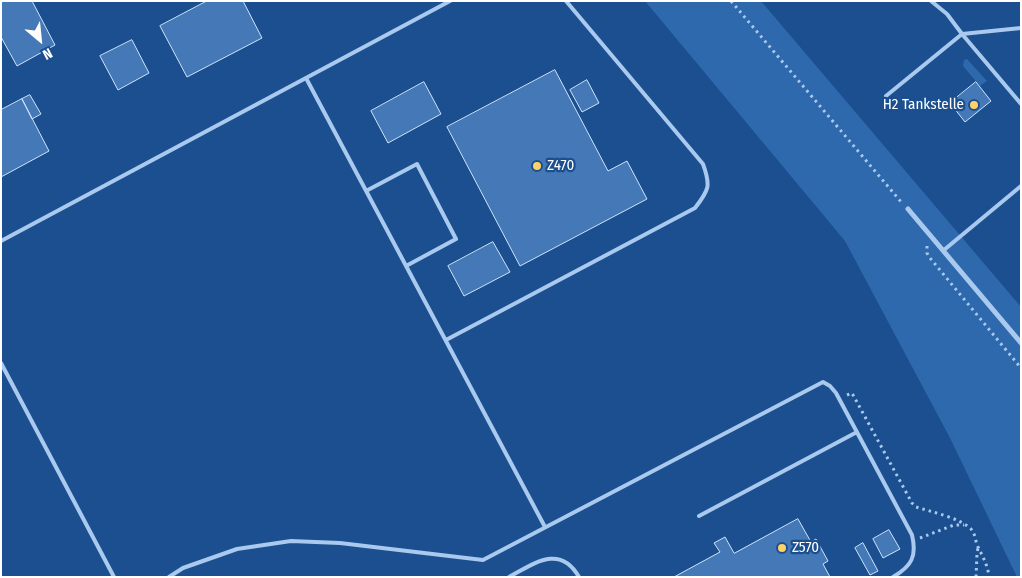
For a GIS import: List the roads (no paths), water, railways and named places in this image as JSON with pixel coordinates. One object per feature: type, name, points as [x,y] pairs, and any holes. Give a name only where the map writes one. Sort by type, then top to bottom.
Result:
[{"type":"street","points":[[908,209],[1021,343]]},
{"type":"lane","points":[[1,241],[450,1]]},
{"type":"lane","points":[[446,340],[695,208],[707,194],[709,181],[703,164],[566,1]]},
{"type":"lane","points":[[932,1],[947,14],[1021,104]]},
{"type":"lane","points":[[886,96],[962,34],[1021,28]]},
{"type":"lane","points":[[306,78],[545,527]]},
{"type":"lane","points":[[366,191],[417,164],[456,239],[406,266]]},
{"type":"lane","points":[[944,250],[1021,186]]},
{"type":"lane","points":[[1,363],[114,577]]},
{"type":"lane","points":[[169,577],[183,568],[237,550],[291,541],[340,543],[483,560],[822,382],[830,386],[840,399],[912,535],[915,548],[911,563],[905,570],[893,577]]},
{"type":"lane","points":[[699,516],[857,432]]},
{"type":"lane","points":[[509,577],[541,560],[550,558],[567,562],[574,568],[579,577]]},
{"type":"place","name":"H2 Tankstelle","points":[[974,105]]},
{"type":"place","name":"Z470","points":[[537,166]]},
{"type":"place","name":"Z570","points":[[782,548]]}]
